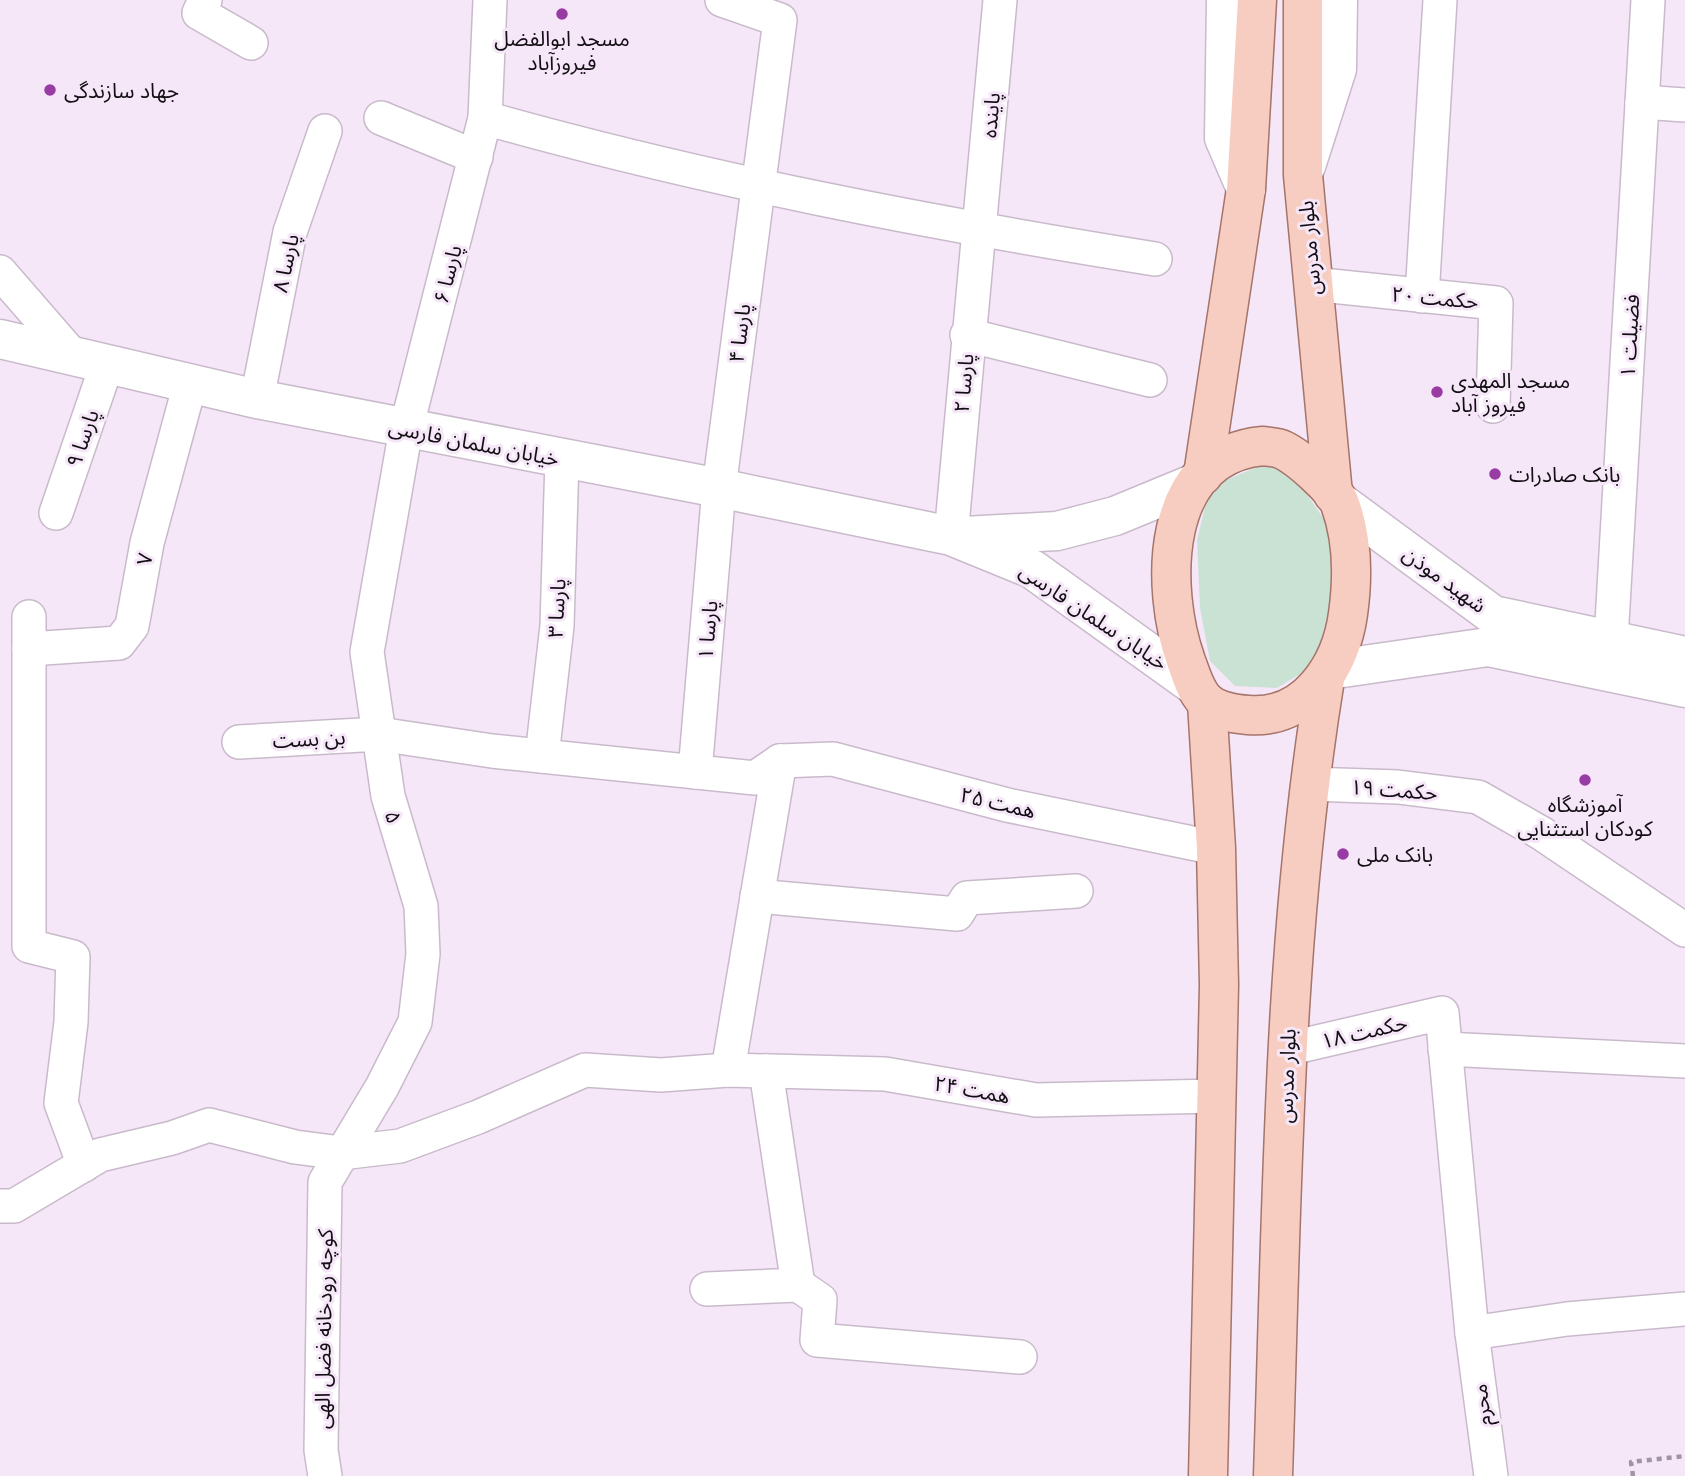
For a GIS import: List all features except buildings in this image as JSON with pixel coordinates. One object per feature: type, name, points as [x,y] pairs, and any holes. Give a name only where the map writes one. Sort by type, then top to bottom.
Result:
[{"type":"main road","points":[[1226,0],[1224,138],[1246,189]]},
{"type":"main road","points":[[1199,479],[1246,189],[1257,0]]},
{"type":"main road","name":"بلوار مدرس","points":[[1303,0],[1303,175],[1312,284],[1336,498]]},
{"type":"main road","points":[[1303,175],[1337,69],[1338,0]]},
{"type":"main road","name":"خیابان سلمان فارسی","points":[[0,339],[257,399],[719,488],[951,536],[1032,569],[1201,694]]},
{"type":"main road","points":[[1201,694],[1233,714],[1262,716],[1280,713],[1297,705],[1327,674],[1346,629],[1352,565],[1336,498],[1296,458],[1282,449],[1263,446],[1244,448],[1219,460],[1199,479],[1178,518],[1170,569],[1180,643],[1201,694],[1216,848],[1216,1096],[1208,1476]]},
{"type":"main road","name":"خیابان سلمان فارسی","points":[[951,536],[1057,531],[1115,516],[1199,479]]},
{"type":"main road","name":"شهید موذن","points":[[1336,498],[1493,615],[1607,656],[1685,688]]},
{"type":"main road","name":"شهید موذن","points":[[1327,674],[1488,648],[1607,656],[1685,656]]},
{"type":"main road","name":"بلوار مدرس","points":[[1273,1476],[1289,990],[1309,784],[1327,674]]},
{"type":"street","points":[[205,0],[199,13],[251,43]]},
{"type":"street","name":"پارسا ۶","points":[[406,429],[485,118],[490,0]]},
{"type":"street","points":[[722,0],[781,10]]},
{"type":"street","name":"پاینده","points":[[978,230],[1000,0]]},
{"type":"street","points":[[1422,296],[1440,0]]},
{"type":"street","name":"فضیلت ۱","points":[[1607,656],[1648,0]]},
{"type":"street","name":"پارسا ۴","points":[[719,488],[781,10]]},
{"type":"street","points":[[1642,102],[1685,105]]},
{"type":"street","points":[[381,118],[476,157]]},
{"type":"street","points":[[485,118],[609,153],[759,181],[847,206],[1156,259]]},
{"type":"street","name":"پارسا ۸","points":[[257,399],[290,232],[324,131]]},
{"type":"street","name":"پارسا ۲","points":[[951,536],[978,230]]},
{"type":"street","points":[[0,272],[90,360]]},
{"type":"street","name":"حکمت ۲۰","points":[[1312,284],[1496,303],[1493,406]]},
{"type":"street","points":[[967,335],[1150,380]]},
{"type":"street","name":"پارسا ۹","points":[[56,513],[90,360]]},
{"type":"street","name":"۷","points":[[14,946],[29,633],[119,643],[132,626],[147,543],[190,384]]},
{"type":"street","name":"۵","points":[[325,1182],[382,1087],[415,1022],[423,954],[421,906],[388,796],[367,652],[406,429]]},
{"type":"street","name":"پارسا ۳","points":[[542,756],[557,626],[562,459]]},
{"type":"street","name":"پارسا ۱","points":[[695,772],[719,488]]},
{"type":"street","name":"بن بست","points":[[239,742],[379,734],[542,756],[755,778],[780,761]]},
{"type":"street","name":"همت ۲۵","points":[[780,761],[833,759],[1007,805],[1216,848]]},
{"type":"street","points":[[728,1070],[780,761]]},
{"type":"street","name":"حکمت ۱۹","points":[[1309,784],[1398,787],[1478,797],[1541,833],[1685,930]]},
{"type":"street","points":[[757,896],[957,914],[967,898],[1076,891]]},
{"type":"street","points":[[14,946],[73,957],[71,1022],[61,1103],[84,1165]]},
{"type":"street","name":"حکمت ۱۸","points":[[1287,1049],[1442,1013]]},
{"type":"street","name":"محرم","points":[[1442,1013],[1472,1333],[1491,1476]]},
{"type":"street","points":[[1445,1049],[1685,1061]]},
{"type":"street","name":"همت ۲۴","points":[[0,1206],[14,1206],[100,1155],[172,1138],[209,1125],[295,1147],[341,1153],[400,1146],[478,1118],[585,1070],[661,1075],[728,1070],[885,1074],[1036,1100],[1216,1096]]},
{"type":"street","points":[[766,1071],[798,1285]]},
{"type":"street","name":"کوچه رودخانه فضل الهی","points":[[325,1182],[321,1450],[325,1476]]},
{"type":"street","points":[[707,1289],[798,1285],[820,1300],[817,1340],[1020,1357]]},
{"type":"street","points":[[1472,1333],[1567,1320],[1685,1309]]},
{"type":"path","points":[[1633,1476],[1631,1462],[1685,1456]]},
{"type":"green space","points":[[1271,461],[1304,490],[1332,531],[1334,615],[1321,653],[1305,671],[1277,688],[1235,686],[1210,661],[1200,608],[1197,540],[1210,487]]},
{"type":"place","name":"مسجد ابوالفضل فیروزآباد","points":[[562,14]]},
{"type":"place","name":"جهاد سازندگی","points":[[50,90]]},
{"type":"place","name":"مسجد المهدی فیروز آباد","points":[[1437,392]]},
{"type":"place","name":"بانک صادرات","points":[[1495,474]]},
{"type":"place","name":"آموزشگاه کودکان استثنایی","points":[[1585,780]]},
{"type":"place","name":"بانک ملی","points":[[1343,854]]}]
